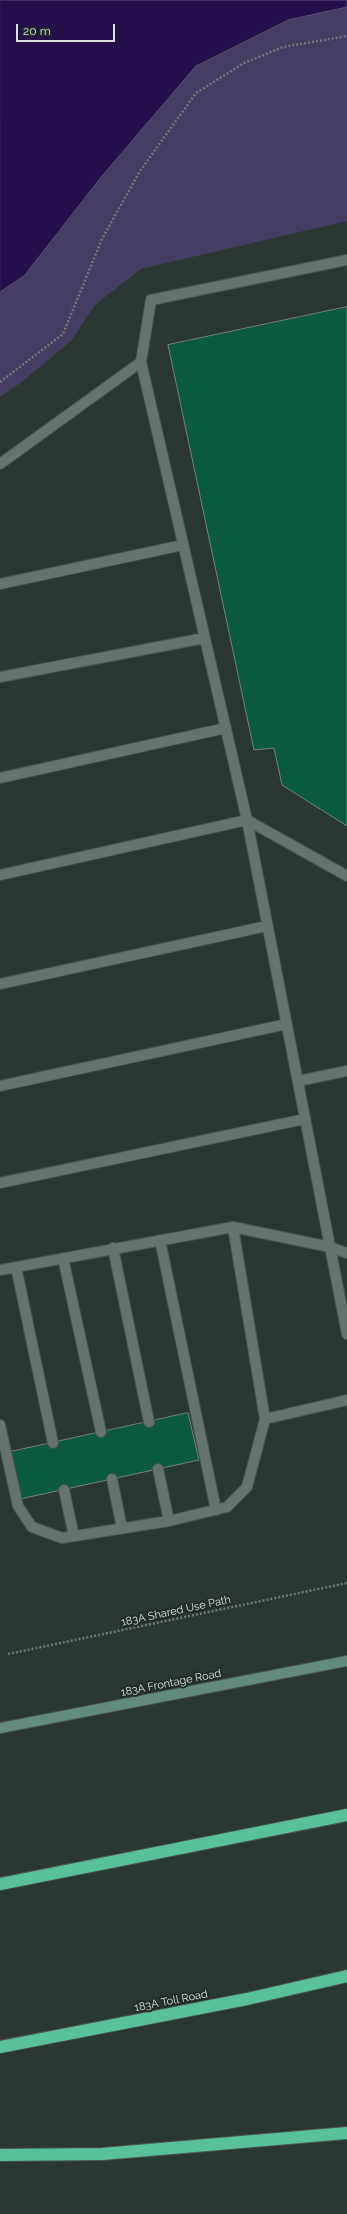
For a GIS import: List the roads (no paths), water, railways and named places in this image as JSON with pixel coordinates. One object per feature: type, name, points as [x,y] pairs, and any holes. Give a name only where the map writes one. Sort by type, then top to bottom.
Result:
[{"type":"highway","points":[[0,1884],[347,1815]]},
{"type":"highway","name":"183A Toll Road","points":[[0,2047],[247,1999],[347,1976]]},
{"type":"highway","points":[[0,2155],[102,2154],[347,2133]]},
{"type":"main road","name":"183A Frontage Road","points":[[0,1728],[347,1661]]},
{"type":"lane","points":[[347,260],[151,300],[141,362],[247,820],[347,1334]]},
{"type":"lane","points":[[0,464],[141,362]]},
{"type":"lane","points":[[0,584],[183,545]]},
{"type":"lane","points":[[0,677],[205,638]]},
{"type":"lane","points":[[0,778],[226,728]]},
{"type":"lane","points":[[0,875],[247,820],[347,876]]},
{"type":"lane","points":[[0,984],[268,926]]},
{"type":"lane","points":[[0,1086],[287,1024]]},
{"type":"lane","points":[[298,1081],[347,1071]]},
{"type":"lane","points":[[0,1183],[305,1119]]},
{"type":"lane","points":[[0,1425],[18,1506],[32,1527],[62,1538],[169,1521],[227,1507],[247,1487],[265,1419],[233,1227]]},
{"type":"lane","points":[[0,1270],[233,1227],[330,1247],[347,1253]]},
{"type":"lane","points":[[160,1240],[216,1510]]},
{"type":"lane","points":[[113,1248],[149,1422]]},
{"type":"lane","points":[[63,1258],[101,1432]]},
{"type":"lane","points":[[16,1267],[53,1443]]},
{"type":"lane","points":[[265,1419],[347,1400]]},
{"type":"lane","points":[[158,1469],[169,1521]]},
{"type":"lane","points":[[112,1479],[122,1528]]},
{"type":"lane","points":[[64,1490],[74,1536]]}]
